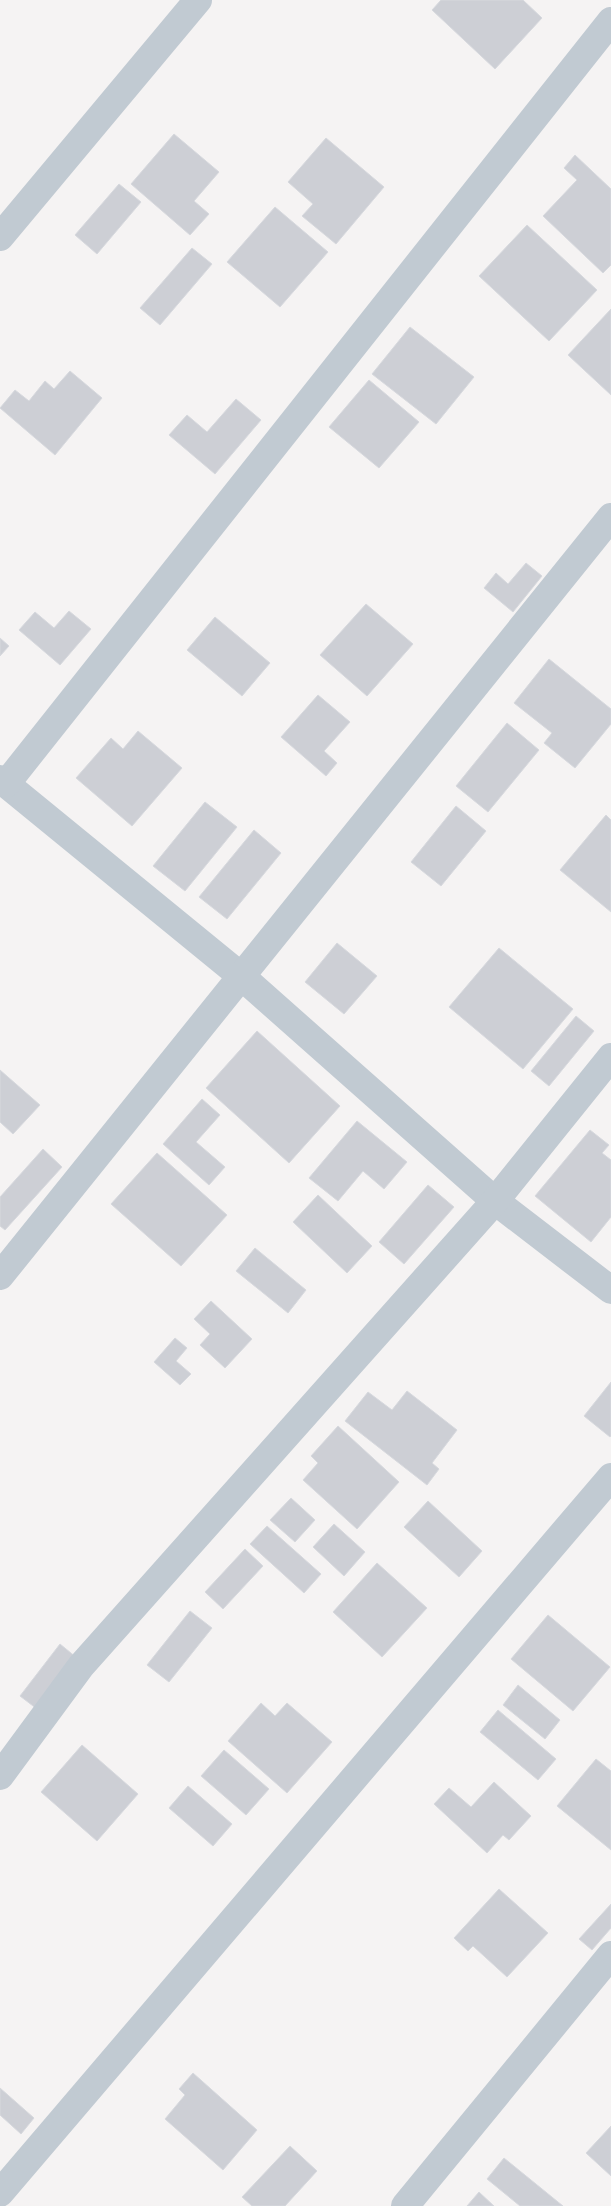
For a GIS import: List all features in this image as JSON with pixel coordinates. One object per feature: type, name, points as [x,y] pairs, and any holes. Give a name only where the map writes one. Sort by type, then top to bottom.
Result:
[{"type":"street","points":[[0,237],[198,0]]},
{"type":"street","points":[[611,20],[3,782],[241,976],[495,1201],[611,1290]]},
{"type":"street","points":[[0,1276],[611,517]]},
{"type":"street","points":[[0,1776],[81,1666],[495,1201],[611,1057]]},
{"type":"street","points":[[17,2206],[0,2193],[611,1477]]},
{"type":"street","points":[[404,2206],[611,1955]]},
{"type":"building","points":[[441,0],[523,0],[542,18],[495,69],[432,10]]},
{"type":"building","points":[[174,134],[219,172],[194,201],[209,214],[190,235],[131,184]]},
{"type":"building","points":[[326,138],[384,187],[336,244],[302,216],[313,204],[288,182]]},
{"type":"building","points":[[575,155],[611,189],[611,265],[603,273],[543,216],[577,180],[564,168]]},
{"type":"building","points":[[119,184],[141,202],[97,254],[75,235]]},
{"type":"building","points":[[275,207],[328,252],[280,307],[227,262]]},
{"type":"building","points":[[527,225],[597,290],[549,341],[479,276]]},
{"type":"building","points":[[192,248],[212,264],[160,325],[140,308]]},
{"type":"building","points":[[611,309],[611,395],[568,355]]},
{"type":"building","points":[[410,327],[474,377],[436,424],[372,374]]},
{"type":"building","points":[[70,371],[102,398],[55,455],[0,408],[15,390],[29,401],[45,381],[54,389]]},
{"type":"building","points":[[369,380],[419,422],[379,468],[329,427]]},
{"type":"building","points":[[236,399],[261,420],[215,474],[169,435],[187,415],[207,432]]},
{"type":"building","points":[[526,563],[542,576],[513,612],[484,588],[496,573],[508,584]]},
{"type":"building","points":[[366,604],[413,644],[367,696],[320,655]]},
{"type":"building","points":[[69,611],[91,629],[60,665],[19,630],[35,612],[54,628]]},
{"type":"building","points":[[215,617],[270,663],[242,696],[187,650]]},
{"type":"building","points":[[0,638],[9,646],[0,656]]},
{"type":"building","points":[[549,659],[611,709],[611,724],[575,768],[544,743],[552,733],[514,703]]},
{"type":"building","points":[[318,695],[350,722],[324,751],[337,763],[326,776],[281,737]]},
{"type":"building","points":[[507,723],[539,750],[488,812],[456,786]]},
{"type":"building","points":[[138,731],[182,768],[132,826],[76,778],[111,738],[123,749]]},
{"type":"building","points":[[205,802],[237,827],[185,891],[153,866]]},
{"type":"building","points":[[456,806],[486,831],[441,886],[411,862]]},
{"type":"building","points":[[606,815],[611,820],[611,912],[560,870]]},
{"type":"building","points":[[254,830],[281,853],[227,919],[199,897]]},
{"type":"building","points":[[337,943],[377,976],[344,1014],[305,982]]},
{"type":"building","points":[[499,948],[573,1009],[523,1069],[449,1007]]},
{"type":"building","points":[[576,1016],[594,1031],[549,1086],[531,1071]]},
{"type":"building","points":[[257,1031],[340,1106],[289,1163],[206,1088]]},
{"type":"building","points":[[0,1070],[40,1105],[13,1134],[0,1122]]},
{"type":"building","points":[[202,1099],[220,1115],[196,1142],[225,1167],[209,1185],[163,1144]]},
{"type":"building","points":[[357,1121],[407,1162],[384,1189],[363,1171],[338,1201],[309,1178]]},
{"type":"building","points":[[590,1130],[609,1145],[602,1153],[611,1160],[611,1217],[591,1242],[535,1196]]},
{"type":"building","points":[[43,1149],[62,1167],[5,1230],[0,1226],[0,1197]]},
{"type":"building","points":[[157,1153],[227,1215],[181,1266],[111,1204]]},
{"type":"building","points":[[428,1185],[454,1207],[404,1264],[379,1242]]},
{"type":"building","points":[[318,1195],[372,1246],[347,1273],[293,1222]]},
{"type":"building","points":[[255,1248],[306,1290],[288,1313],[236,1271]]},
{"type":"building","points":[[211,1301],[252,1339],[225,1368],[200,1345],[210,1334],[194,1319]]},
{"type":"building","points":[[175,1338],[187,1348],[176,1361],[191,1374],[180,1385],[154,1362]]},
{"type":"building","points":[[611,1382],[611,1436],[610,1437],[584,1416]]},
{"type":"building","points":[[407,1391],[457,1430],[432,1463],[439,1469],[427,1485],[345,1421],[368,1392],[392,1410]]},
{"type":"building","points":[[338,1426],[399,1482],[357,1529],[303,1480],[318,1463],[311,1456]]},
{"type":"building","points":[[291,1498],[315,1520],[295,1542],[270,1520]]},
{"type":"building","points":[[428,1501],[482,1551],[459,1577],[404,1527]]},
{"type":"building","points":[[334,1524],[365,1552],[344,1576],[313,1547]]},
{"type":"building","points":[[267,1526],[321,1574],[304,1593],[250,1544]]},
{"type":"building","points":[[245,1549],[263,1566],[223,1609],[205,1592]]},
{"type":"building","points":[[377,1563],[427,1608],[382,1657],[333,1612]]},
{"type":"building","points":[[190,1611],[212,1628],[169,1682],[147,1665]]},
{"type":"building","points":[[548,1615],[610,1667],[573,1711],[511,1659]]},
{"type":"building","points":[[60,1644],[77,1658],[37,1709],[20,1696]]},
{"type":"building","points":[[518,1685],[560,1720],[545,1739],[503,1705]]},
{"type":"building","points":[[261,1703],[275,1716],[287,1703],[332,1742],[287,1793],[228,1741]]},
{"type":"building","points":[[498,1710],[556,1759],[538,1780],[480,1732]]},
{"type":"building","points":[[82,1745],[138,1794],[97,1841],[41,1792]]},
{"type":"building","points":[[224,1750],[269,1789],[246,1815],[201,1776]]},
{"type":"building","points":[[596,1759],[611,1771],[611,1850],[557,1806]]},
{"type":"building","points":[[494,1782],[531,1816],[509,1840],[503,1835],[487,1853],[434,1804],[449,1788],[471,1807]]},
{"type":"building","points":[[188,1786],[232,1824],[213,1846],[169,1808]]},
{"type":"building","points":[[499,1889],[548,1933],[507,1977],[473,1946],[468,1951],[454,1938]]},
{"type":"building","points":[[611,1904],[611,1928],[592,1950],[579,1939]]},
{"type":"building","points":[[193,2073],[257,2130],[223,2170],[165,2119],[185,2095],[179,2089]]},
{"type":"building","points":[[0,2088],[34,2118],[21,2134],[0,2115]]},
{"type":"building","points":[[611,2126],[611,2176],[586,2153]]},
{"type":"building","points":[[290,2146],[317,2171],[285,2206],[252,2206],[242,2197]]},
{"type":"building","points":[[504,2158],[563,2206],[520,2206],[487,2179]]},
{"type":"building","points":[[479,2192],[494,2206],[467,2206]]}]
